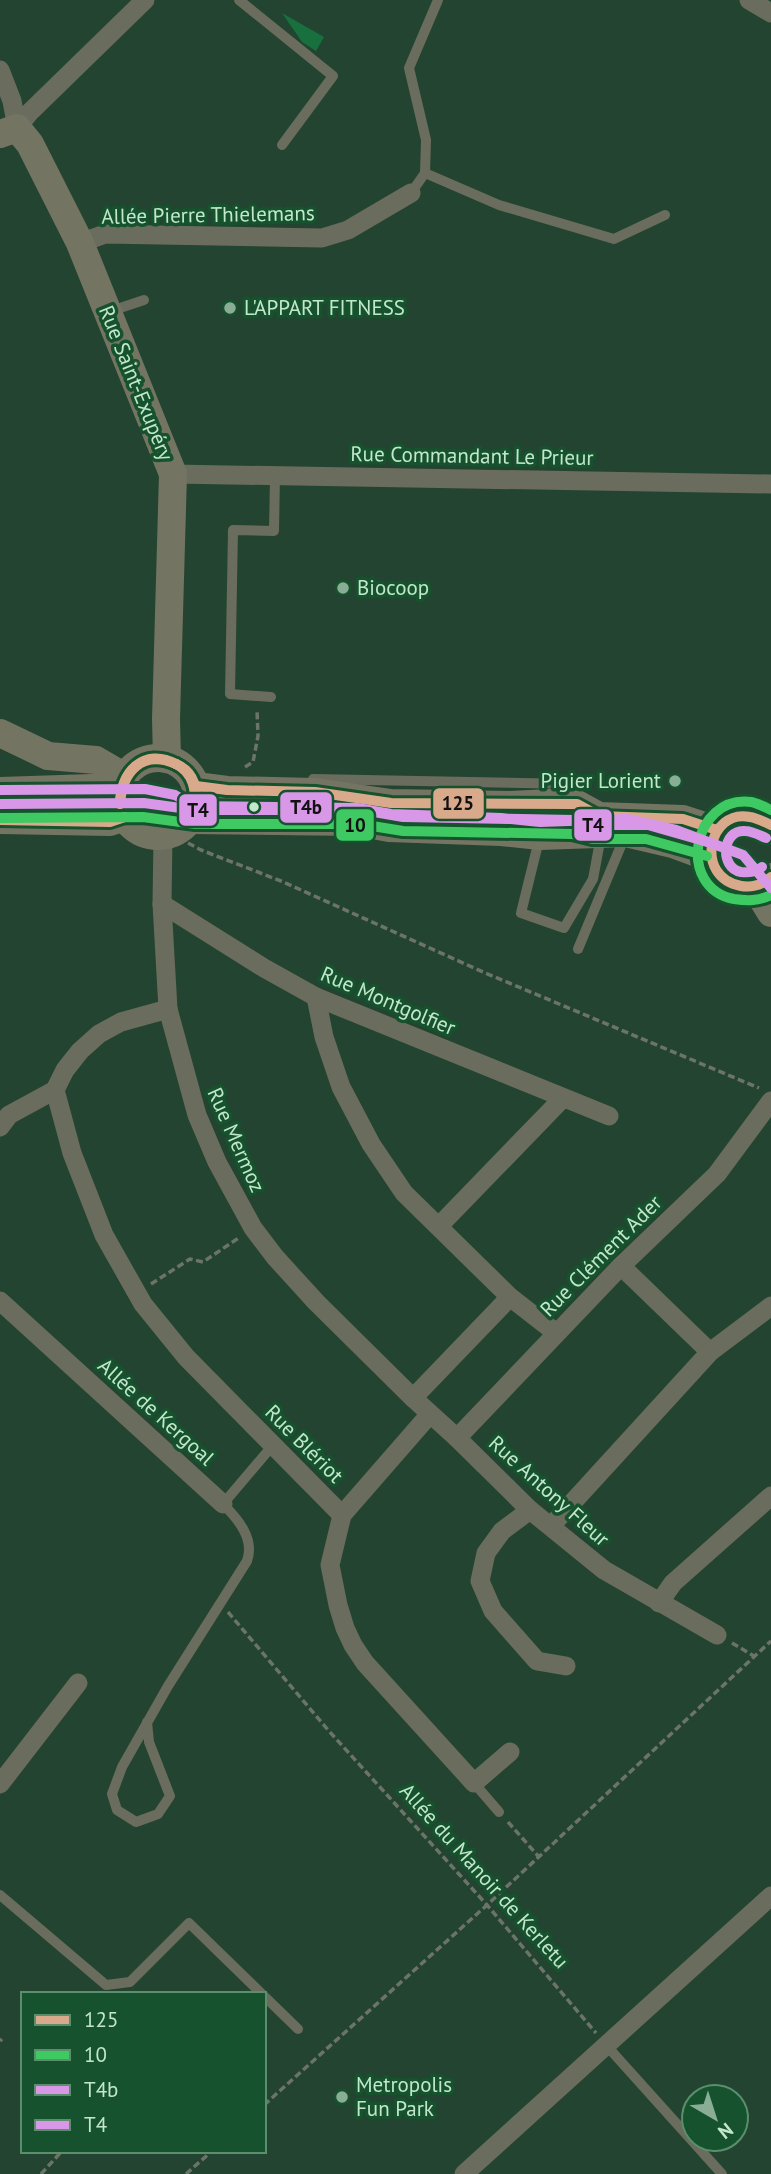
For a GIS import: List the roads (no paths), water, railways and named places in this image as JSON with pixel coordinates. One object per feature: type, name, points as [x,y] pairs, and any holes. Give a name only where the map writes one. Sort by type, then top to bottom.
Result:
[{"type":"main road","name":"Rue Saint-Exupéry","points":[[8,131],[30,144],[80,243],[173,474],[167,759]]},
{"type":"main road","points":[[0,733],[48,756],[96,760],[123,796],[132,825],[141,832],[152,835],[243,779],[391,803],[577,804],[599,816],[683,819],[713,844]]},
{"type":"main road","points":[[0,820],[110,822],[133,768],[143,761],[155,758],[177,762],[185,769],[181,816]]},
{"type":"main road","points":[[0,791],[123,796]]},
{"type":"main road","points":[[771,825],[758,817],[744,815],[729,820],[713,844],[716,872],[727,882],[741,887],[764,881],[771,913]]},
{"type":"main road","points":[[181,816],[356,822],[389,828],[540,836],[614,833],[673,844],[713,844]]},
{"type":"street","points":[[8,131],[145,0]]},
{"type":"street","points":[[749,0],[771,13]]},
{"type":"street","name":"Rue Saint-Exupéry","points":[[0,70],[12,101],[8,131]]},
{"type":"street","name":"Allée Pierre Thielemans","points":[[80,243],[105,234],[322,237],[348,230],[411,192]]},
{"type":"street","name":"Rue Commandant Le Prieur","points":[[173,474],[771,484]]},
{"type":"street","name":"Rue Mermoz","points":[[181,816],[162,904],[168,1009],[197,1115],[216,1162],[253,1228],[275,1257],[412,1398]]},
{"type":"street","name":"Rue Montgolfier","points":[[162,904],[316,997],[609,1116]]},
{"type":"street","points":[[316,997],[324,1037],[341,1087],[371,1144],[404,1193],[510,1297],[555,1332]]},
{"type":"street","points":[[0,1127],[9,1115],[55,1090],[65,1070],[80,1051],[99,1034],[121,1023],[168,1009]]},
{"type":"street","name":"Rue Blériot","points":[[55,1090],[72,1153],[104,1235],[143,1304],[186,1357],[342,1515],[330,1565],[338,1605],[353,1645],[365,1663],[474,1783]]},
{"type":"street","name":"Rue Clément Ader","points":[[457,1438],[555,1332],[717,1174],[765,1095]]},
{"type":"street","points":[[439,1227],[563,1098]]},
{"type":"street","points":[[621,1266],[710,1352]]},
{"type":"street","points":[[412,1398],[510,1297]]},
{"type":"street","name":"Allée de Kergoal","points":[[0,1301],[223,1504]]},
{"type":"street","points":[[551,1526],[710,1352],[771,1306]]},
{"type":"street","name":"Rue Antony Fleur","points":[[412,1398],[530,1510],[604,1570],[717,1635]]},
{"type":"street","points":[[342,1515],[430,1414]]},
{"type":"street","points":[[659,1603],[673,1583],[771,1496]]},
{"type":"street","points":[[530,1510],[502,1531],[486,1553],[480,1581],[493,1611],[537,1661],[566,1667]]},
{"type":"street","points":[[0,1784],[78,1683]]},
{"type":"street","points":[[474,1783],[510,1752]]},
{"type":"street","points":[[464,2174],[771,1896]]},
{"type":"lane","points":[[239,0],[333,76],[282,145]]},
{"type":"lane","points":[[411,192],[425,173],[426,140],[409,68],[438,0]]},
{"type":"lane","points":[[425,173],[499,205],[614,239],[665,215]]},
{"type":"lane","points":[[107,312],[144,300]]},
{"type":"lane","points":[[271,697],[230,694],[233,530],[274,531],[275,476]]},
{"type":"lane","points":[[305,779],[573,784],[577,804]]},
{"type":"lane","points":[[0,804],[92,804],[123,796]]},
{"type":"lane","points":[[181,816],[374,811],[403,817]]},
{"type":"lane","points":[[356,822],[403,817],[574,820],[593,825],[648,825],[713,844]]},
{"type":"lane","points":[[540,836],[521,913],[564,928],[593,878],[614,833]]},
{"type":"lane","points":[[578,948],[621,851],[614,833]]},
{"type":"lane","points":[[147,1722],[149,1742],[170,1796],[158,1814],[136,1822],[117,1811],[112,1794],[122,1767],[147,1722],[249,1555],[247,1536],[237,1517],[223,1504],[273,1445]]},
{"type":"lane","points":[[474,1783],[499,1812]]},
{"type":"lane","points":[[0,1895],[106,1985],[130,1982],[189,1923],[260,1992]]},
{"type":"lane","points":[[266,1998],[298,2029]]},
{"type":"lane","points":[[606,2045],[722,2174]]},
{"type":"place","name":"L'APPART FITNESS","points":[[230,308]]},
{"type":"place","name":"Biocoop","points":[[343,588]]},
{"type":"place","name":"Pigier Lorient","points":[[675,781]]},
{"type":"place","name":"Metropolis Fun Park","points":[[342,2097]]}]
